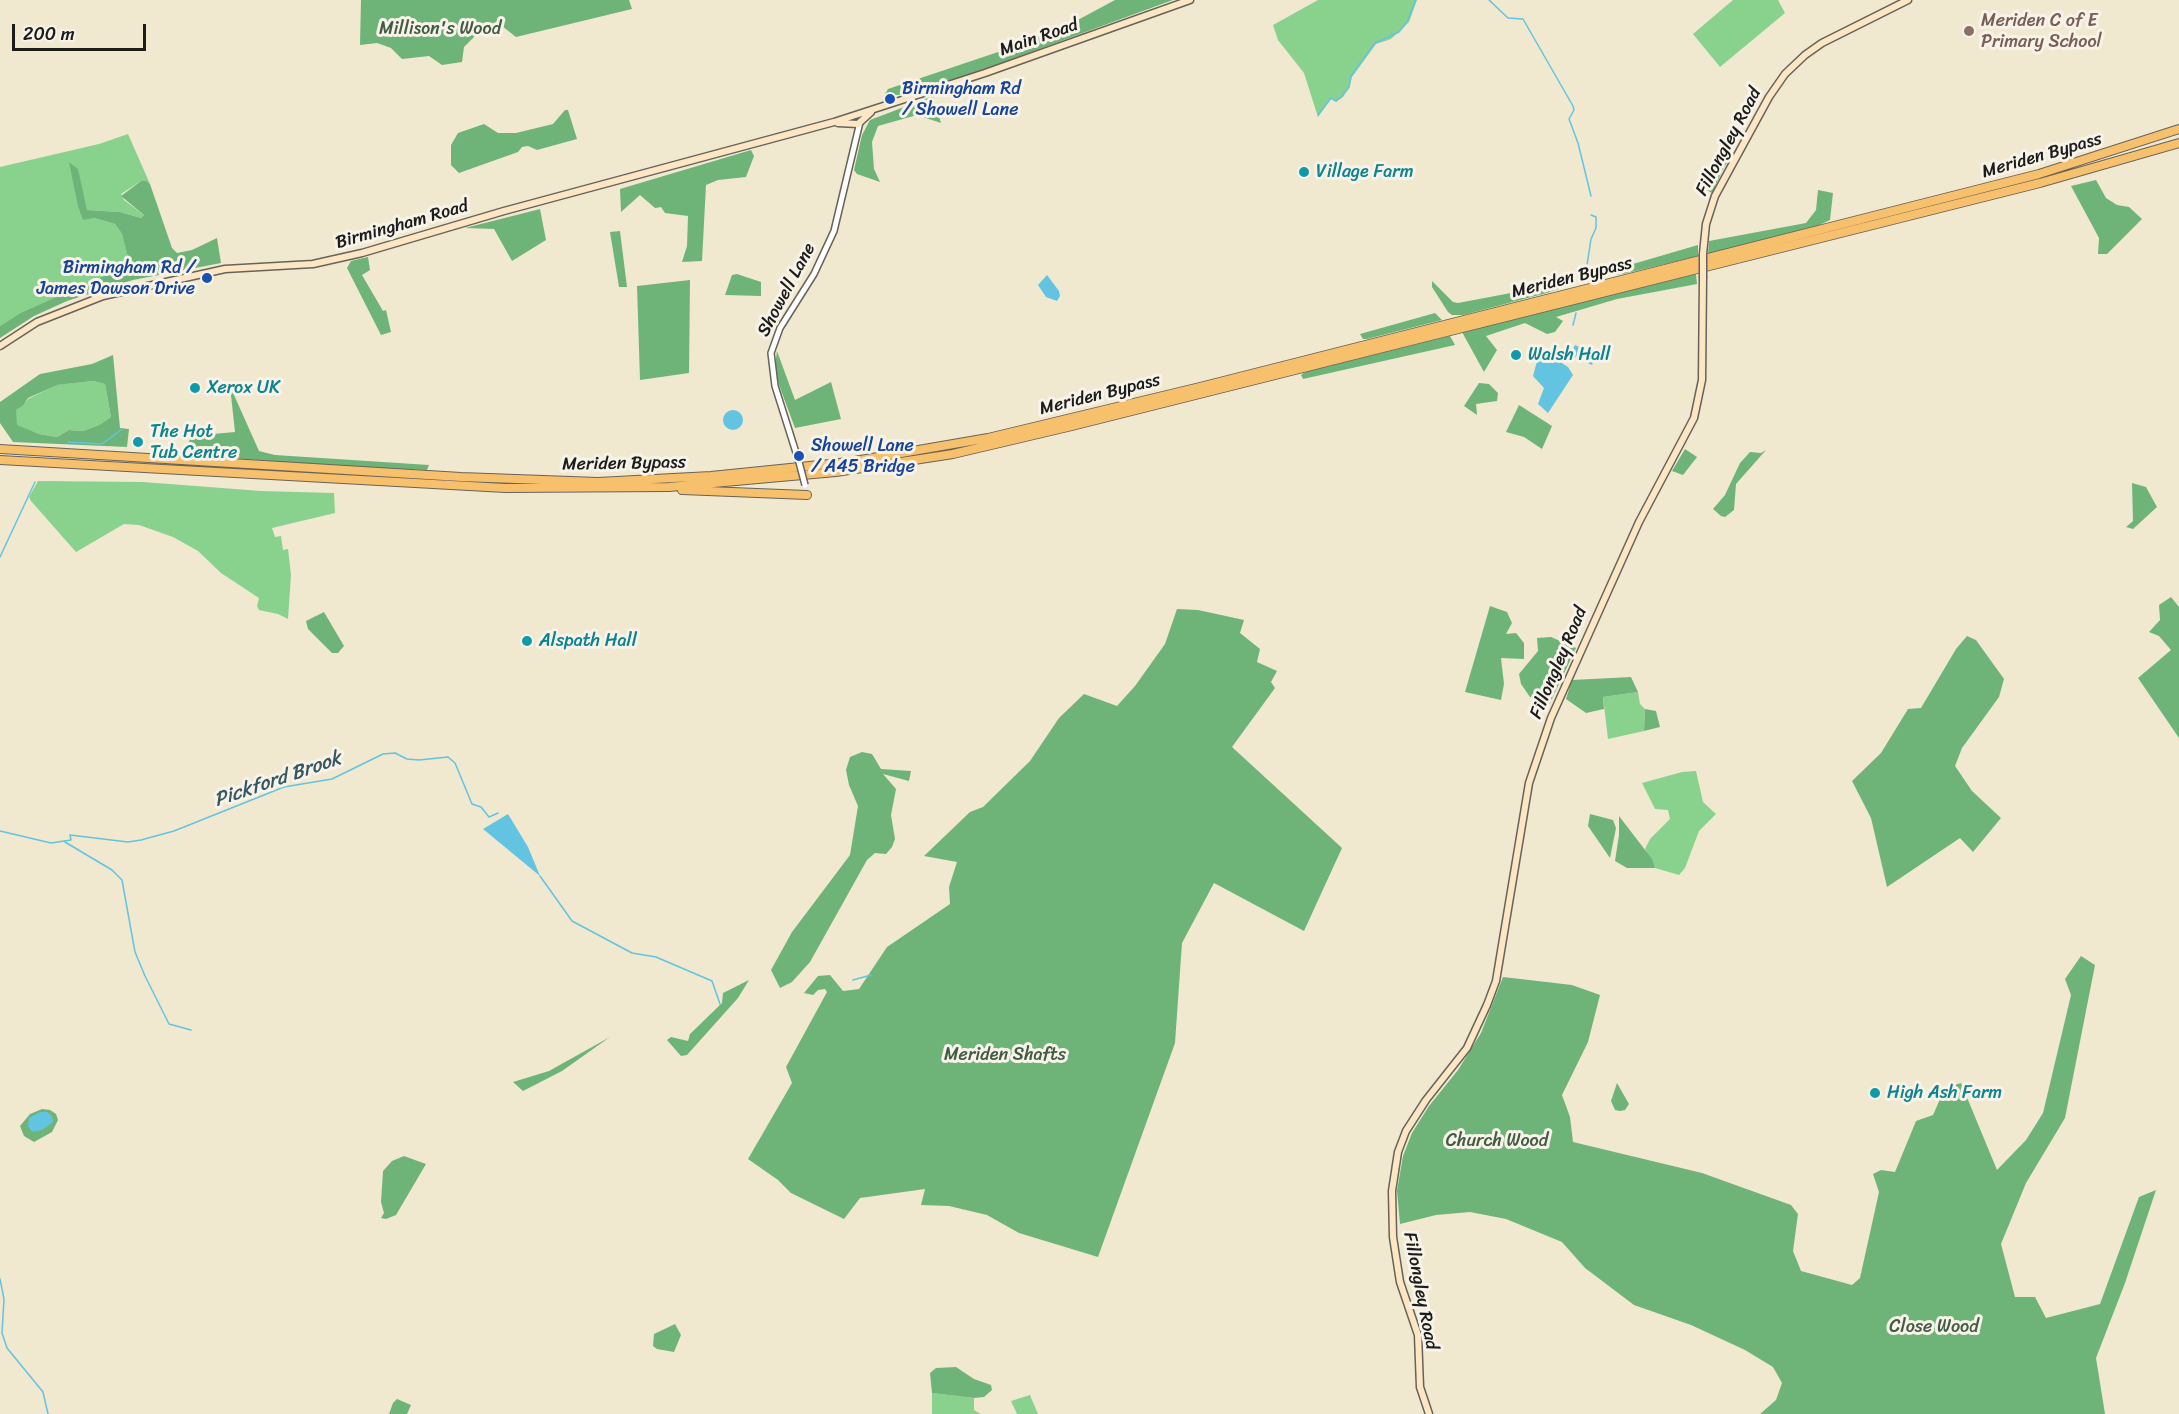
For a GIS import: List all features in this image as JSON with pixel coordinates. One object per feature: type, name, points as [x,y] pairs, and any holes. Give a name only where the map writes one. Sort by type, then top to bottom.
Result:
[{"type":"highway","name":"Meriden Bypass","points":[[1201,391],[2028,177],[2177,129]]},
{"type":"highway","name":"Meriden Bypass","points":[[0,449],[510,480],[652,480],[778,470],[909,453],[1201,391],[2040,183],[2178,143]]},
{"type":"highway","name":"Meriden Bypass","points":[[0,460],[506,488],[669,487],[836,472],[953,454],[1174,397]]},
{"type":"highway","points":[[669,487],[685,490],[807,495]]},
{"type":"main road","name":"Main Road","points":[[855,115],[1190,0]]},
{"type":"main road","name":"Fillongley Road","points":[[1429,1414],[1420,1386],[1418,1335],[1400,1282],[1393,1237],[1392,1191],[1398,1152],[1406,1131],[1426,1100],[1467,1048],[1487,1005],[1496,981],[1529,783],[1551,718],[1631,537],[1694,418],[1702,380],[1703,254],[1706,224],[1715,195],[1785,74],[1816,47],[1908,0]]},
{"type":"main road","name":"Main Road","points":[[857,122],[896,101]]},
{"type":"main road","points":[[855,115],[857,122]]},
{"type":"main road","name":"Birmingham Road","points":[[0,345],[37,322],[104,296],[225,269],[313,264],[362,254],[504,211],[855,115]]},
{"type":"main road","name":"Birmingham Road","points":[[815,127],[857,122]]},
{"type":"street","name":"Showell Lane","points":[[807,495],[775,386],[771,353],[780,328],[812,276],[834,231],[858,134],[857,122]]},
{"type":"green space","name":"Millison's Wood","points":[[361,0],[629,0],[632,9],[516,37],[502,26],[478,33],[464,47],[462,62],[442,65],[429,56],[402,59],[391,48],[377,43],[360,45]]},
{"type":"green space","points":[[1115,0],[1173,0],[968,75],[908,94],[884,96],[888,89],[1013,47],[1074,22]]},
{"type":"green space","points":[[1318,0],[1417,0],[1409,22],[1391,39],[1376,44],[1352,77],[1343,97],[1336,102],[1331,99],[1318,117],[1304,73],[1278,40],[1273,25]]},
{"type":"green space","points":[[1733,0],[1778,0],[1785,13],[1720,67],[1693,34]]},
{"type":"green space","points":[[933,96],[941,123],[917,115],[878,126],[872,142],[874,169],[880,182],[857,174],[854,170],[862,135],[870,120]]},
{"type":"green space","points":[[565,110],[568,110],[577,139],[537,150],[528,146],[522,147],[518,152],[459,173],[451,165],[451,145],[458,133],[484,124],[498,133],[516,133],[553,124]]},
{"type":"green space","points":[[128,134],[150,184],[141,181],[121,194],[124,200],[144,215],[141,218],[120,212],[86,210],[70,162],[78,207],[83,219],[94,218],[115,224],[122,234],[131,266],[20,313],[0,326],[0,167],[99,144]]},
{"type":"green space","points":[[751,150],[754,156],[746,177],[718,180],[706,185],[702,261],[682,262],[687,246],[688,216],[665,213],[661,207],[655,208],[640,195],[621,212],[620,189]]},
{"type":"green space","points":[[1735,151],[1723,169],[1712,193],[1707,190],[1712,172]]},
{"type":"green space","points":[[69,162],[78,169],[87,210],[120,212],[141,218],[144,215],[121,196],[141,181],[146,181],[150,184],[172,248],[177,253],[192,250],[217,238],[221,263],[133,280],[67,301],[34,316],[0,338],[0,326],[20,313],[130,265],[122,234],[115,224],[94,218],[83,220],[78,207]]},
{"type":"green space","points":[[2096,180],[2106,198],[2117,205],[2129,207],[2142,219],[2107,254],[2098,254],[2099,238],[2071,186]]},
{"type":"green space","points":[[1818,190],[1833,193],[1830,220],[1817,226],[1708,254],[1709,241],[1806,223],[1816,210]]},
{"type":"green space","points":[[540,209],[546,240],[512,261],[494,229],[465,228]]},
{"type":"green space","points":[[620,231],[627,287],[619,287],[610,232]]},
{"type":"green space","points":[[1698,245],[1698,256],[1623,274],[1612,275],[1609,271]]},
{"type":"green space","points":[[368,257],[370,270],[362,275],[383,311],[386,310],[391,332],[381,335],[347,268],[351,261]]},
{"type":"green space","points":[[737,274],[761,282],[761,296],[725,295],[732,275]]},
{"type":"green space","points":[[1696,274],[1697,284],[1617,299],[1556,317],[1563,321],[1555,332],[1547,334],[1525,323],[1486,336],[1497,350],[1484,372],[1462,332]]},
{"type":"green space","points":[[690,280],[689,373],[640,380],[637,286]]},
{"type":"green space","points":[[1432,281],[1453,302],[1458,303],[1564,283],[1564,287],[1463,315],[1452,315],[1432,287]]},
{"type":"green space","points":[[1435,313],[1442,320],[1367,339],[1363,339],[1360,334]]},
{"type":"green space","points":[[1450,336],[1455,345],[1303,379],[1301,375],[1305,372]]},
{"type":"green space","points":[[777,351],[795,400],[831,382],[841,419],[795,428],[779,385],[775,366]]},
{"type":"green space","points":[[113,355],[120,428],[129,429],[127,447],[13,442],[0,423],[0,402],[40,374],[92,364]],"holes":[[[93,381],[105,384],[111,417],[99,425],[83,431],[69,430],[57,437],[39,434],[17,425],[16,410],[23,406],[28,398],[57,385]]]},
{"type":"green space","points":[[93,381],[105,384],[111,417],[99,425],[83,431],[69,430],[57,437],[39,434],[17,426],[16,410],[28,399],[56,385]]},
{"type":"green space","points":[[1479,383],[1489,384],[1498,393],[1497,401],[1476,404],[1477,415],[1464,406]]},
{"type":"green space","points":[[230,386],[259,451],[275,455],[429,465],[427,470],[192,455],[188,445],[191,436],[235,432]]},
{"type":"green space","points":[[1519,405],[1552,426],[1542,449],[1524,437],[1506,432]]},
{"type":"green space","points":[[1685,449],[1697,457],[1683,475],[1672,471]]},
{"type":"green space","points":[[1766,450],[1736,484],[1734,510],[1725,517],[1721,516],[1713,509],[1725,495],[1740,463],[1750,452],[1761,453]]},
{"type":"green space","points":[[38,481],[143,482],[261,491],[334,493],[335,513],[272,528],[275,537],[281,536],[283,550],[288,549],[291,575],[288,619],[278,614],[259,610],[257,606],[259,598],[221,573],[198,551],[173,537],[139,525],[124,524],[76,552],[31,501],[29,497]]},
{"type":"green space","points":[[2132,483],[2146,487],[2157,507],[2133,529],[2126,527],[2133,521]]},
{"type":"green space","points":[[2171,597],[2179,607],[2179,738],[2138,678],[2171,650],[2159,636],[2149,632],[2160,620],[2159,605]]},
{"type":"green space","points":[[1490,606],[1507,612],[1512,623],[1506,634],[1516,633],[1524,643],[1524,659],[1501,658],[1504,684],[1501,700],[1465,692]]},
{"type":"green space","name":"Meriden Shafts","points":[[1177,609],[1198,610],[1244,620],[1240,633],[1260,649],[1257,662],[1277,671],[1271,682],[1275,688],[1232,747],[1342,848],[1304,931],[1214,883],[1182,943],[1175,1043],[1098,1257],[1019,1233],[987,1215],[949,1206],[921,1205],[925,1189],[860,1198],[844,1219],[791,1193],[778,1180],[748,1159],[792,1083],[786,1067],[827,992],[825,989],[818,990],[813,995],[804,993],[818,976],[830,975],[843,991],[859,989],[887,947],[950,904],[949,887],[957,862],[924,856],[970,812],[983,807],[1030,761],[1059,718],[1084,694],[1117,706],[1135,686],[1165,644]]},
{"type":"green space","points":[[324,612],[344,646],[338,653],[332,653],[308,629],[306,621]]},
{"type":"green space","points":[[1967,636],[1976,640],[2004,679],[1999,697],[1962,748],[1955,766],[1972,791],[2001,818],[1973,852],[1960,838],[1887,887],[1871,818],[1852,781],[1881,753],[1908,709],[1921,708],[1956,649]]},
{"type":"green space","points":[[1551,637],[1576,648],[1549,705],[1530,697],[1521,684],[1519,674],[1538,651],[1537,638]]},
{"type":"green space","points":[[1631,677],[1638,692],[1603,697],[1604,709],[1586,713],[1566,699],[1572,680]]},
{"type":"green space","points":[[1638,692],[1640,704],[1645,709],[1644,731],[1608,739],[1603,697]]},
{"type":"green space","points":[[1645,709],[1656,711],[1660,727],[1644,731]]},
{"type":"green space","points":[[862,752],[872,754],[881,769],[911,771],[909,781],[883,774],[896,789],[891,815],[895,839],[886,854],[875,853],[867,860],[810,962],[792,982],[780,988],[771,970],[792,932],[850,855],[858,806],[849,785],[846,770],[850,757]]},
{"type":"green space","points":[[1696,771],[1703,802],[1716,814],[1699,831],[1685,868],[1679,875],[1655,868],[1645,849],[1650,839],[1670,819],[1668,810],[1655,809],[1642,783],[1682,772]]},
{"type":"green space","points":[[1590,814],[1613,820],[1616,828],[1610,858],[1588,826]]},
{"type":"green space","points":[[1619,816],[1652,859],[1655,868],[1627,868],[1615,861]]},
{"type":"green space","points":[[2081,956],[2095,965],[2065,1118],[2026,1183],[2001,1244],[2015,1297],[2035,1297],[2046,1318],[2100,1304],[2139,1197],[2156,1190],[2125,1283],[2096,1358],[2105,1414],[1760,1414],[1776,1400],[1782,1383],[1773,1367],[1745,1350],[1691,1325],[1634,1305],[1585,1268],[1562,1242],[1506,1219],[1470,1212],[1436,1215],[1400,1224],[1397,1191],[1403,1156],[1412,1133],[1429,1106],[1458,1070],[1481,1033],[1503,977],[1572,985],[1600,995],[1588,1042],[1562,1095],[1570,1117],[1573,1142],[1702,1173],[1791,1205],[1798,1214],[1793,1251],[1801,1271],[1852,1285],[1860,1278],[1879,1192],[1873,1174],[1881,1170],[1895,1172],[1916,1121],[1933,1115],[1945,1088],[1961,1083],[1997,1170],[2026,1140],[2043,1113],[2071,995],[2065,979]]},
{"type":"green space","points":[[749,980],[738,998],[687,1055],[681,1056],[667,1040],[671,1037],[688,1041],[690,1034],[722,1003],[723,993]]},
{"type":"green space","points":[[610,1037],[562,1071],[523,1091],[513,1082],[549,1071]]},
{"type":"green space","points":[[1617,1083],[1629,1104],[1625,1110],[1620,1111],[1615,1110],[1611,1101]]},
{"type":"green space","points":[[42,1109],[56,1114],[58,1120],[52,1132],[34,1142],[24,1136],[20,1126],[30,1114]]},
{"type":"green space","points":[[404,1156],[426,1164],[396,1215],[386,1219],[381,1218],[384,1213],[381,1202],[383,1171],[392,1161]]},
{"type":"green space","points":[[675,1324],[681,1335],[674,1352],[653,1346],[654,1334]]},
{"type":"green space","points":[[956,1367],[974,1379],[991,1385],[992,1390],[984,1397],[974,1398],[932,1393],[930,1373],[936,1368]]},
{"type":"green space","points":[[932,1393],[974,1398],[974,1410],[981,1414],[932,1414]]},
{"type":"green space","points":[[1030,1395],[1038,1414],[1017,1414],[1011,1401]]},
{"type":"green space","points":[[397,1399],[411,1405],[407,1414],[389,1414]]},
{"type":"water","points":[[1047,275],[1059,291],[1060,296],[1057,301],[1046,297],[1038,285]]},
{"type":"water","points":[[1575,345],[1596,355],[1592,365],[1570,355]]},
{"type":"water","points":[[1545,352],[1568,367],[1573,375],[1548,413],[1538,404],[1544,388],[1533,376],[1539,354]]},
{"type":"water","points":[[733,410],[740,413],[743,420],[740,427],[733,430],[726,427],[723,420],[726,413]]},
{"type":"water","points":[[508,814],[528,847],[540,876],[483,829]]},
{"type":"water","points":[[40,1112],[47,1112],[52,1116],[53,1122],[42,1130],[33,1132],[28,1127],[29,1118]]},
{"type":"waterway","points":[[1318,115],[1331,98],[1336,101],[1342,96],[1349,87],[1351,76],[1375,43],[1399,32],[1407,22],[1416,0]]},
{"type":"waterway","points":[[1489,0],[1508,18],[1523,19],[1573,106],[1574,110],[1569,119],[1578,143],[1591,196]]},
{"type":"waterway","points":[[1585,278],[1591,239],[1596,228],[1596,217],[1591,215]]},
{"type":"waterway","points":[[1573,325],[1576,313]]},
{"type":"waterway","points":[[68,442],[102,444],[121,430]]},
{"type":"waterway","points":[[0,557],[35,482]]},
{"type":"waterway","name":"Pickford Brook","points":[[0,831],[51,843],[71,840],[70,835],[128,842],[141,840],[174,831],[284,787],[332,779],[383,754],[395,753],[407,759],[419,760],[448,757],[455,763],[472,804],[481,807],[489,817],[498,813]]},
{"type":"waterway","points":[[65,842],[112,870],[122,880],[135,952],[145,976],[169,1024],[191,1030]]},
{"type":"waterway","points":[[540,876],[572,921],[632,953],[656,957],[712,981],[720,1004]]},
{"type":"waterway","points":[[853,980],[871,975]]},
{"type":"waterway","name":"Pickford Brook","points":[[0,1279],[4,1299],[2,1333],[7,1348],[43,1392],[48,1414]]},
{"type":"place","name":"Meriden C of E Primary School","points":[[1969,31]]},
{"type":"place","name":"Birmingham Rd / Showell Lane","points":[[890,99]]},
{"type":"place","name":"Village Farm","points":[[1304,172]]},
{"type":"place","name":"Birmingham Rd / James Dawson Drive","points":[[207,278]]},
{"type":"place","name":"Walsh Hall","points":[[1516,355]]},
{"type":"place","name":"Xerox UK","points":[[195,388]]},
{"type":"place","name":"The Hot Tub Centre","points":[[138,442]]},
{"type":"place","name":"Showell Lane / A45 Bridge","points":[[799,456]]},
{"type":"place","name":"Alspath Hall","points":[[527,641]]},
{"type":"place","name":"High Ash Farm","points":[[1875,1093]]},
{"type":"park label","name":"Church Wood","points":[[1497,1141]]},
{"type":"park label","name":"Close Wood","points":[[1934,1327]]}]
